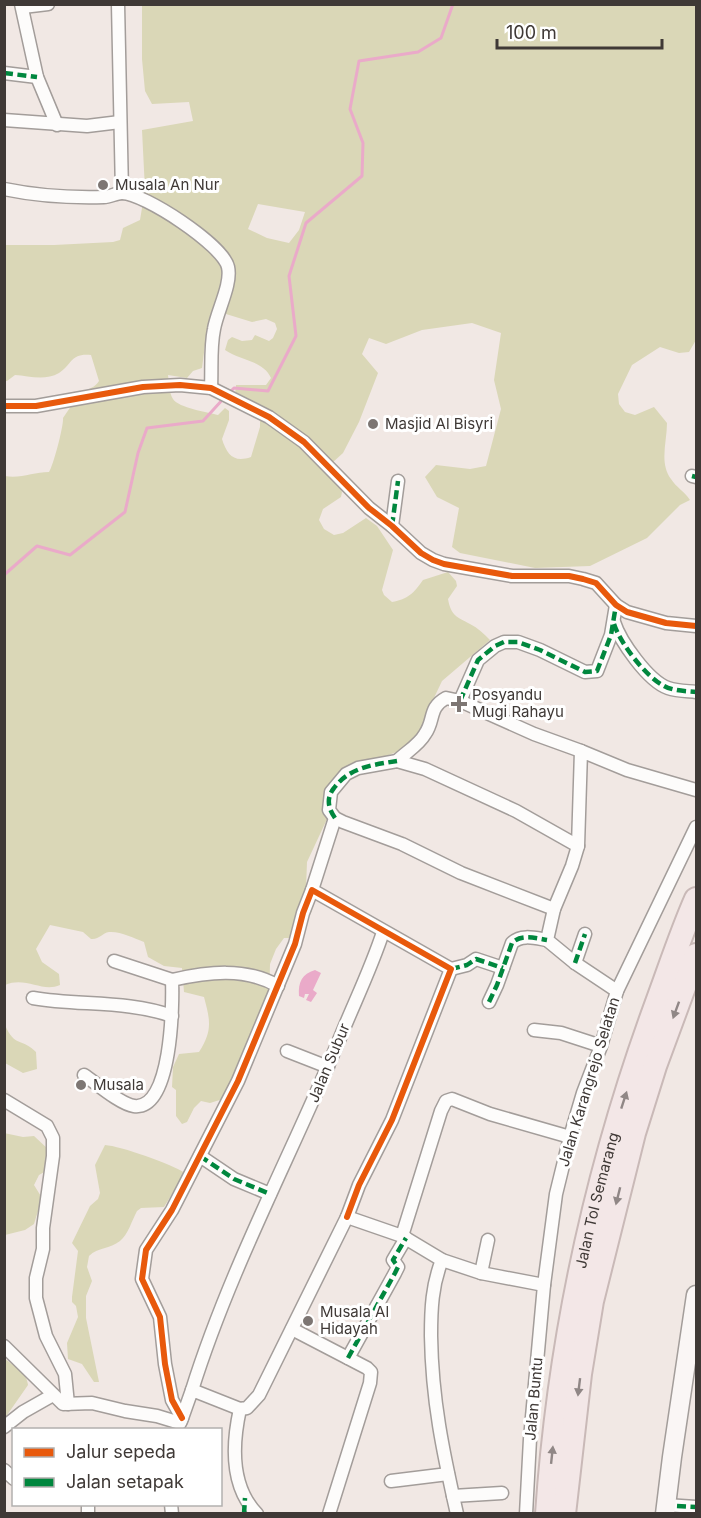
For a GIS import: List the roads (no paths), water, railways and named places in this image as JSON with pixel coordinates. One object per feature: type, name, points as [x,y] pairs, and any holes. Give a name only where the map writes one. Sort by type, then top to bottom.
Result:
[{"type":"highway","name":"Jalan Tol Semarang","points":[[547,1514],[555,1422],[574,1296],[597,1195],[636,1060],[696,899]]},
{"type":"highway","name":"Jalan Tol Semarang","points":[[564,1514],[580,1374],[595,1290],[634,1133],[655,1066],[696,955]]},
{"type":"main road","points":[[666,1509],[696,1295]]},
{"type":"street","points":[[48,4],[22,6],[37,77],[57,125]]},
{"type":"street","points":[[118,4],[122,193]]},
{"type":"street","points":[[4,73],[37,77]]},
{"type":"street","points":[[4,120],[87,126],[120,122]]},
{"type":"street","points":[[4,189],[59,198],[108,197],[122,193],[147,202],[179,220],[215,249],[226,260],[228,274],[212,342],[216,390]]},
{"type":"street","points":[[4,406],[36,406],[143,387],[180,385],[216,390],[269,417],[304,442],[344,484],[421,553],[432,560],[512,576],[569,576],[583,579],[596,584],[616,605],[637,616],[666,623],[696,626]]},
{"type":"street","points":[[392,525],[398,481]]},
{"type":"street","points":[[460,701],[478,660],[495,646],[504,642],[518,642],[540,650],[585,672],[597,671],[614,622],[616,605]]},
{"type":"street","points":[[614,622],[617,634],[631,653],[660,683],[670,688],[696,692]]},
{"type":"street","points":[[397,761],[424,737],[434,708],[446,698],[460,701],[525,730],[627,770],[696,790]]},
{"type":"street","points":[[547,940],[554,909],[578,846],[581,751]]},
{"type":"street","points":[[554,909],[461,873],[402,844],[335,818],[329,810],[328,800],[331,792],[346,774],[358,768],[397,761],[425,769],[516,811],[578,846]]},
{"type":"street","points":[[180,1424],[172,1400],[159,1317],[145,1288],[142,1271],[146,1250],[172,1210],[238,1081],[295,944],[335,818]]},
{"type":"street","name":"Jalan Karangrejo Selatan","points":[[544,1285],[556,1194],[583,1093],[601,1046],[617,992],[696,827]]},
{"type":"street","points":[[312,890],[451,969],[467,965],[476,959],[502,968]]},
{"type":"street","name":"Jalan Subur","points":[[192,1390],[207,1345],[242,1258],[328,1067],[383,932]]},
{"type":"street","points":[[575,963],[585,934]]},
{"type":"street","points":[[489,1002],[516,938],[533,937],[547,940],[617,992]]},
{"type":"street","points":[[114,961],[172,980],[207,974],[239,973],[260,976],[278,986]]},
{"type":"street","points":[[180,1424],[192,1390],[240,1410],[248,1408],[259,1395],[392,1120],[451,969]]},
{"type":"street","points":[[84,1075],[132,1106],[150,1102],[159,1091],[161,1084],[172,1016],[172,980]]},
{"type":"street","points":[[33,998],[55,1002],[120,1005],[172,1016]]},
{"type":"street","points":[[534,1030],[561,1033],[601,1046]]},
{"type":"street","points":[[286,1052],[328,1067]]},
{"type":"street","points":[[348,1358],[398,1267],[393,1260],[404,1237],[432,1139],[446,1101],[452,1099],[489,1114],[570,1137]]},
{"type":"street","points":[[4,1100],[47,1126],[53,1138],[53,1156],[43,1228],[43,1249],[36,1278],[36,1298],[46,1336],[65,1374],[68,1404]]},
{"type":"street","points":[[200,1156],[234,1179],[270,1194]]},
{"type":"street","points":[[347,1217],[404,1237],[442,1260],[481,1273],[544,1285]]},
{"type":"street","points":[[481,1273],[488,1240]]},
{"type":"street","points":[[442,1260],[436,1274],[433,1293],[431,1346],[436,1416],[457,1514]]},
{"type":"street","name":"Jalan Buntu","points":[[526,1514],[530,1439],[544,1285]]},
{"type":"street","points":[[292,1329],[370,1370],[371,1377],[329,1514]]},
{"type":"street","points":[[4,1346],[58,1401],[68,1404],[92,1402],[125,1411],[157,1416],[180,1424]]},
{"type":"street","points":[[4,1427],[23,1412],[53,1395]]},
{"type":"street","points":[[240,1410],[235,1463],[245,1498],[257,1514]]},
{"type":"street","points":[[391,1481],[448,1474]]},
{"type":"street","points":[[453,1496],[502,1493]]},
{"type":"street","points":[[244,1514],[245,1498]]},
{"type":"street","points":[[666,1509],[696,1507]]},
{"type":"waterway","points":[[229,393],[234,388],[268,391],[296,336],[289,276],[306,223],[362,176],[363,143],[350,109],[359,61],[418,52],[441,38],[453,4]]},
{"type":"waterway","points":[[4,575],[37,546],[70,555],[125,512],[138,453],[147,428],[203,421],[224,398]]},
{"type":"place","name":"Musala An Nur","points":[[103,185]]},
{"type":"place","name":"Masjid Al Bisyri","points":[[373,424]]},
{"type":"place","name":"Posyandu Mugi Rahayu","points":[[459,704]]},
{"type":"place","name":"Musala","points":[[81,1085]]},
{"type":"place","name":"Musala Al Hidayah","points":[[308,1321]]}]
